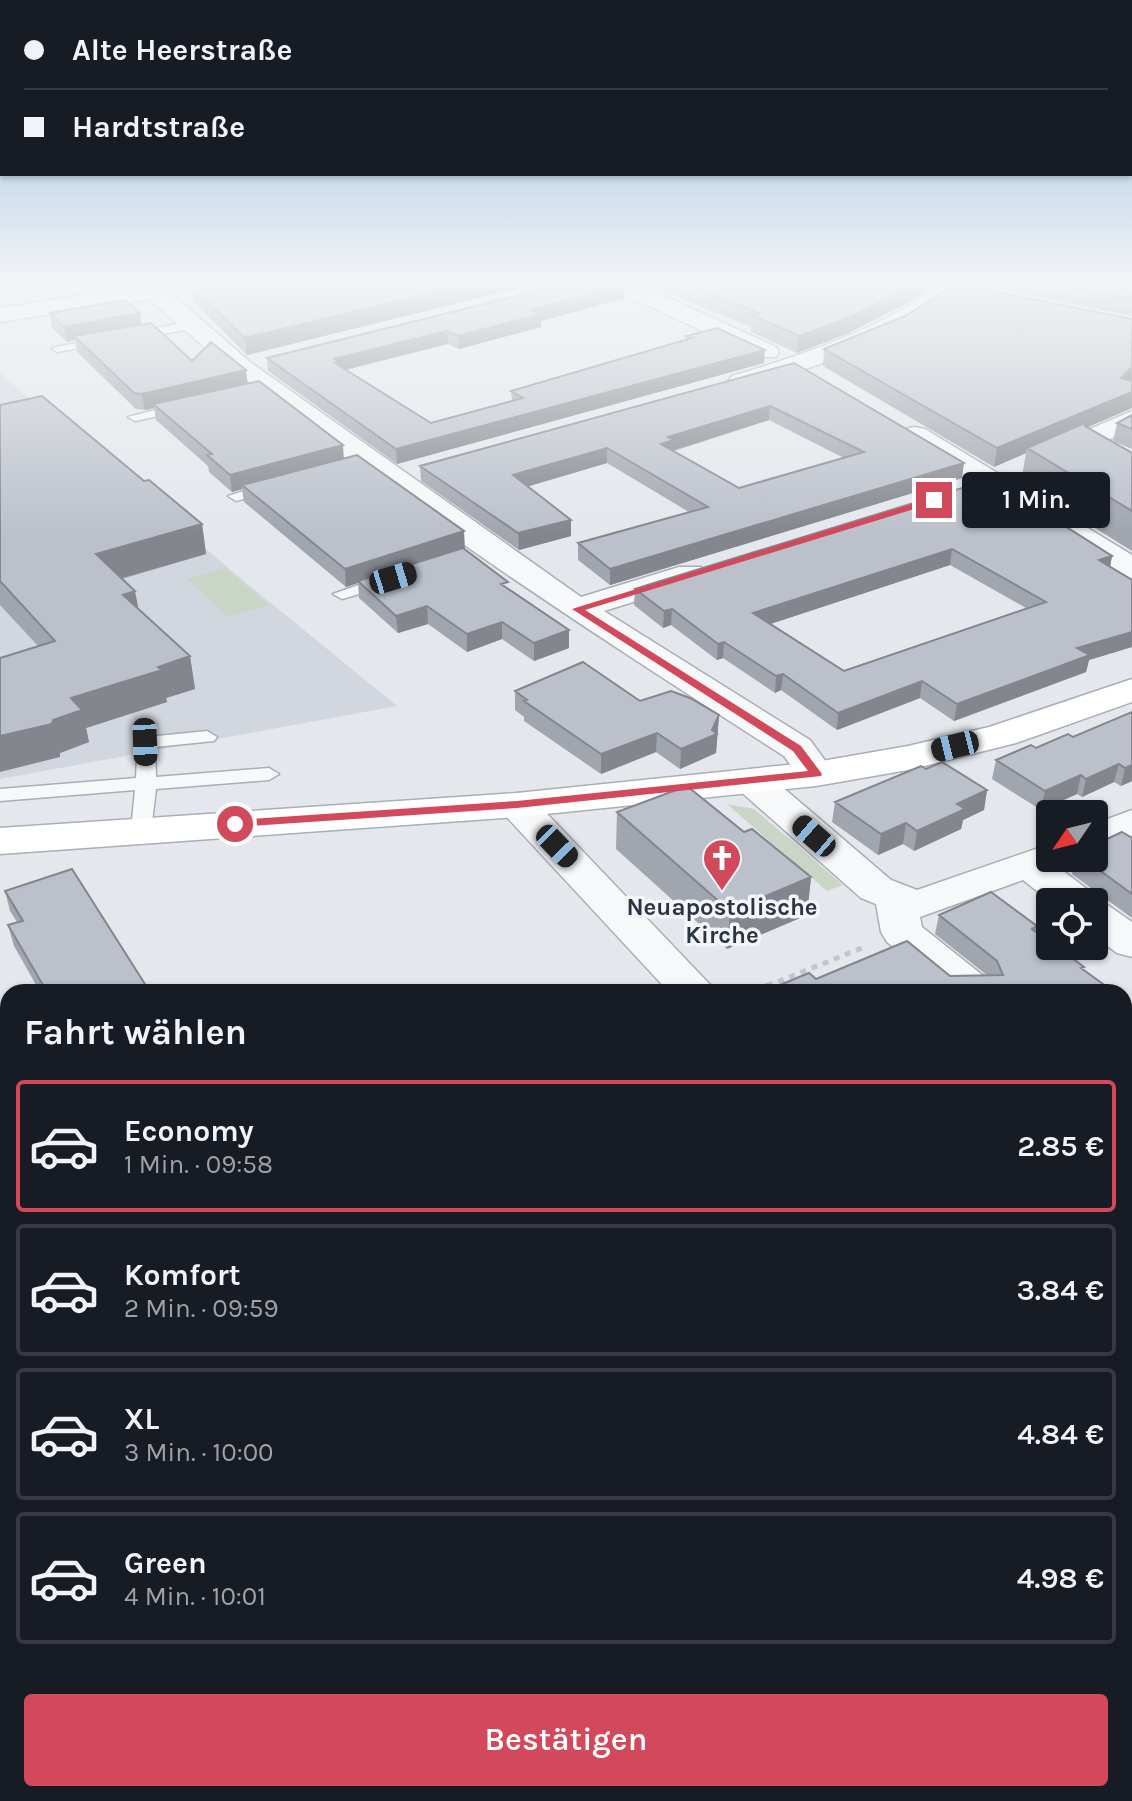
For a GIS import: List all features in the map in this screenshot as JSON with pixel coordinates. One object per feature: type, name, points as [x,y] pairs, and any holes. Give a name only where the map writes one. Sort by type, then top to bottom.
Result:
[{"type":"street","points":[[243,365],[480,552],[577,609],[797,748],[816,774]]},
{"type":"street","points":[[796,365],[822,381]]},
{"type":"street","points":[[721,386],[796,365]]},
{"type":"street","points":[[949,495],[993,481],[1132,419]]},
{"type":"street","points":[[888,420],[993,481],[1132,569]]},
{"type":"street","points":[[372,468],[422,469]]},
{"type":"street","points":[[577,609],[711,568]]},
{"type":"street","points":[[0,841],[517,805],[816,774],[908,758],[1002,735],[1132,690]]},
{"type":"street","points":[[753,782],[876,889],[967,984]]},
{"type":"street","points":[[517,805],[687,984]]},
{"type":"street","points":[[1108,832],[1132,822]]},
{"type":"street","points":[[899,916],[916,905],[1036,862]]},
{"type":"street","points":[[1049,872],[1064,888]]},
{"type":"street","points":[[1108,925],[1132,943]]},
{"type":"lane","points":[[135,417],[193,404]]},
{"type":"lane","points":[[236,496],[294,481]]},
{"type":"lane","points":[[342,594],[399,576]]},
{"type":"lane","points":[[141,830],[146,784],[145,742],[207,737]]},
{"type":"lane","points":[[0,795],[269,774]]},
{"type":"path","points":[[768,984],[899,916]]},
{"type":"shaded area","points":[[0,373],[233,572],[397,706],[0,779]]},
{"type":"green space","points":[[225,568],[268,605],[228,617],[187,579]]},
{"type":"green space","points":[[727,804],[754,809],[843,885],[827,891]]},
{"type":"building","points":[[105,365],[240,365],[246,370],[142,394],[134,393]]},
{"type":"building","points":[[277,365],[338,365],[431,423],[523,398],[511,391],[600,365],[709,365],[396,449]]},
{"type":"building","points":[[787,365],[797,365],[964,463],[610,569],[578,543],[708,507],[607,448],[513,475],[571,520],[518,533],[420,466]],"holes":[[[770,406],[864,452],[739,488],[661,444],[674,440],[668,437]]]},
{"type":"building","points":[[852,365],[1132,365],[1121,378],[1132,381],[1132,392],[997,448]]},
{"type":"building","points":[[259,381],[343,445],[230,475],[207,455],[212,454],[153,404]]},
{"type":"building","points":[[42,396],[144,481],[149,480],[202,524],[96,554],[135,591],[123,595],[190,656],[158,667],[162,670],[71,698],[82,710],[53,720],[52,724],[0,736],[0,658],[55,641],[0,581],[0,405]]},
{"type":"building","points":[[1132,415],[1132,429],[1117,423]]},
{"type":"building","points":[[1087,422],[1085,426],[1132,453],[1132,511],[1027,448]]},
{"type":"building","points":[[357,455],[464,531],[345,569],[242,485]]},
{"type":"building","points":[[991,479],[1112,556],[1099,560],[1132,580],[1132,632],[1077,648],[1090,655],[957,704],[922,681],[838,713],[783,674],[776,676],[724,642],[718,644],[672,609],[664,611],[635,589]],"holes":[[[952,549],[1046,602],[844,671],[753,613]]]},
{"type":"building","points":[[463,548],[508,582],[501,584],[569,630],[534,643],[502,622],[467,634],[427,606],[396,616],[358,581]]},
{"type":"building","points":[[583,662],[640,701],[671,691],[690,698],[719,715],[712,730],[717,734],[681,749],[657,733],[601,754],[524,701],[527,700],[515,691]]},
{"type":"building","points":[[1132,712],[1132,765],[1125,768],[1119,764],[1086,779],[1081,775],[1045,791],[996,760],[1031,745],[1036,748],[1068,734],[1073,737]]},
{"type":"building","points":[[942,762],[987,790],[957,804],[965,809],[917,831],[906,823],[881,834],[835,802],[921,766],[926,769]]},
{"type":"building","points":[[687,786],[744,832],[752,829],[811,877],[730,911],[617,812]]},
{"type":"building","points":[[1122,832],[1132,838],[1132,894],[1102,872],[1108,872],[1108,838]]},
{"type":"building","points":[[72,869],[145,984],[42,984],[8,925],[23,921],[5,891]]},
{"type":"building","points":[[991,892],[1036,925],[1032,929],[1036,932],[1036,960],[1075,960],[1103,984],[782,984],[809,973],[816,979],[907,941],[950,976],[1003,975],[997,961],[939,915]]},
{"type":"place","name":"Neuapostolische Kirche","points":[[722,892]]},
{"type":"route","points":[[235,824],[517,805],[697,789],[816,774],[797,748],[577,609],[934,500]]}]
